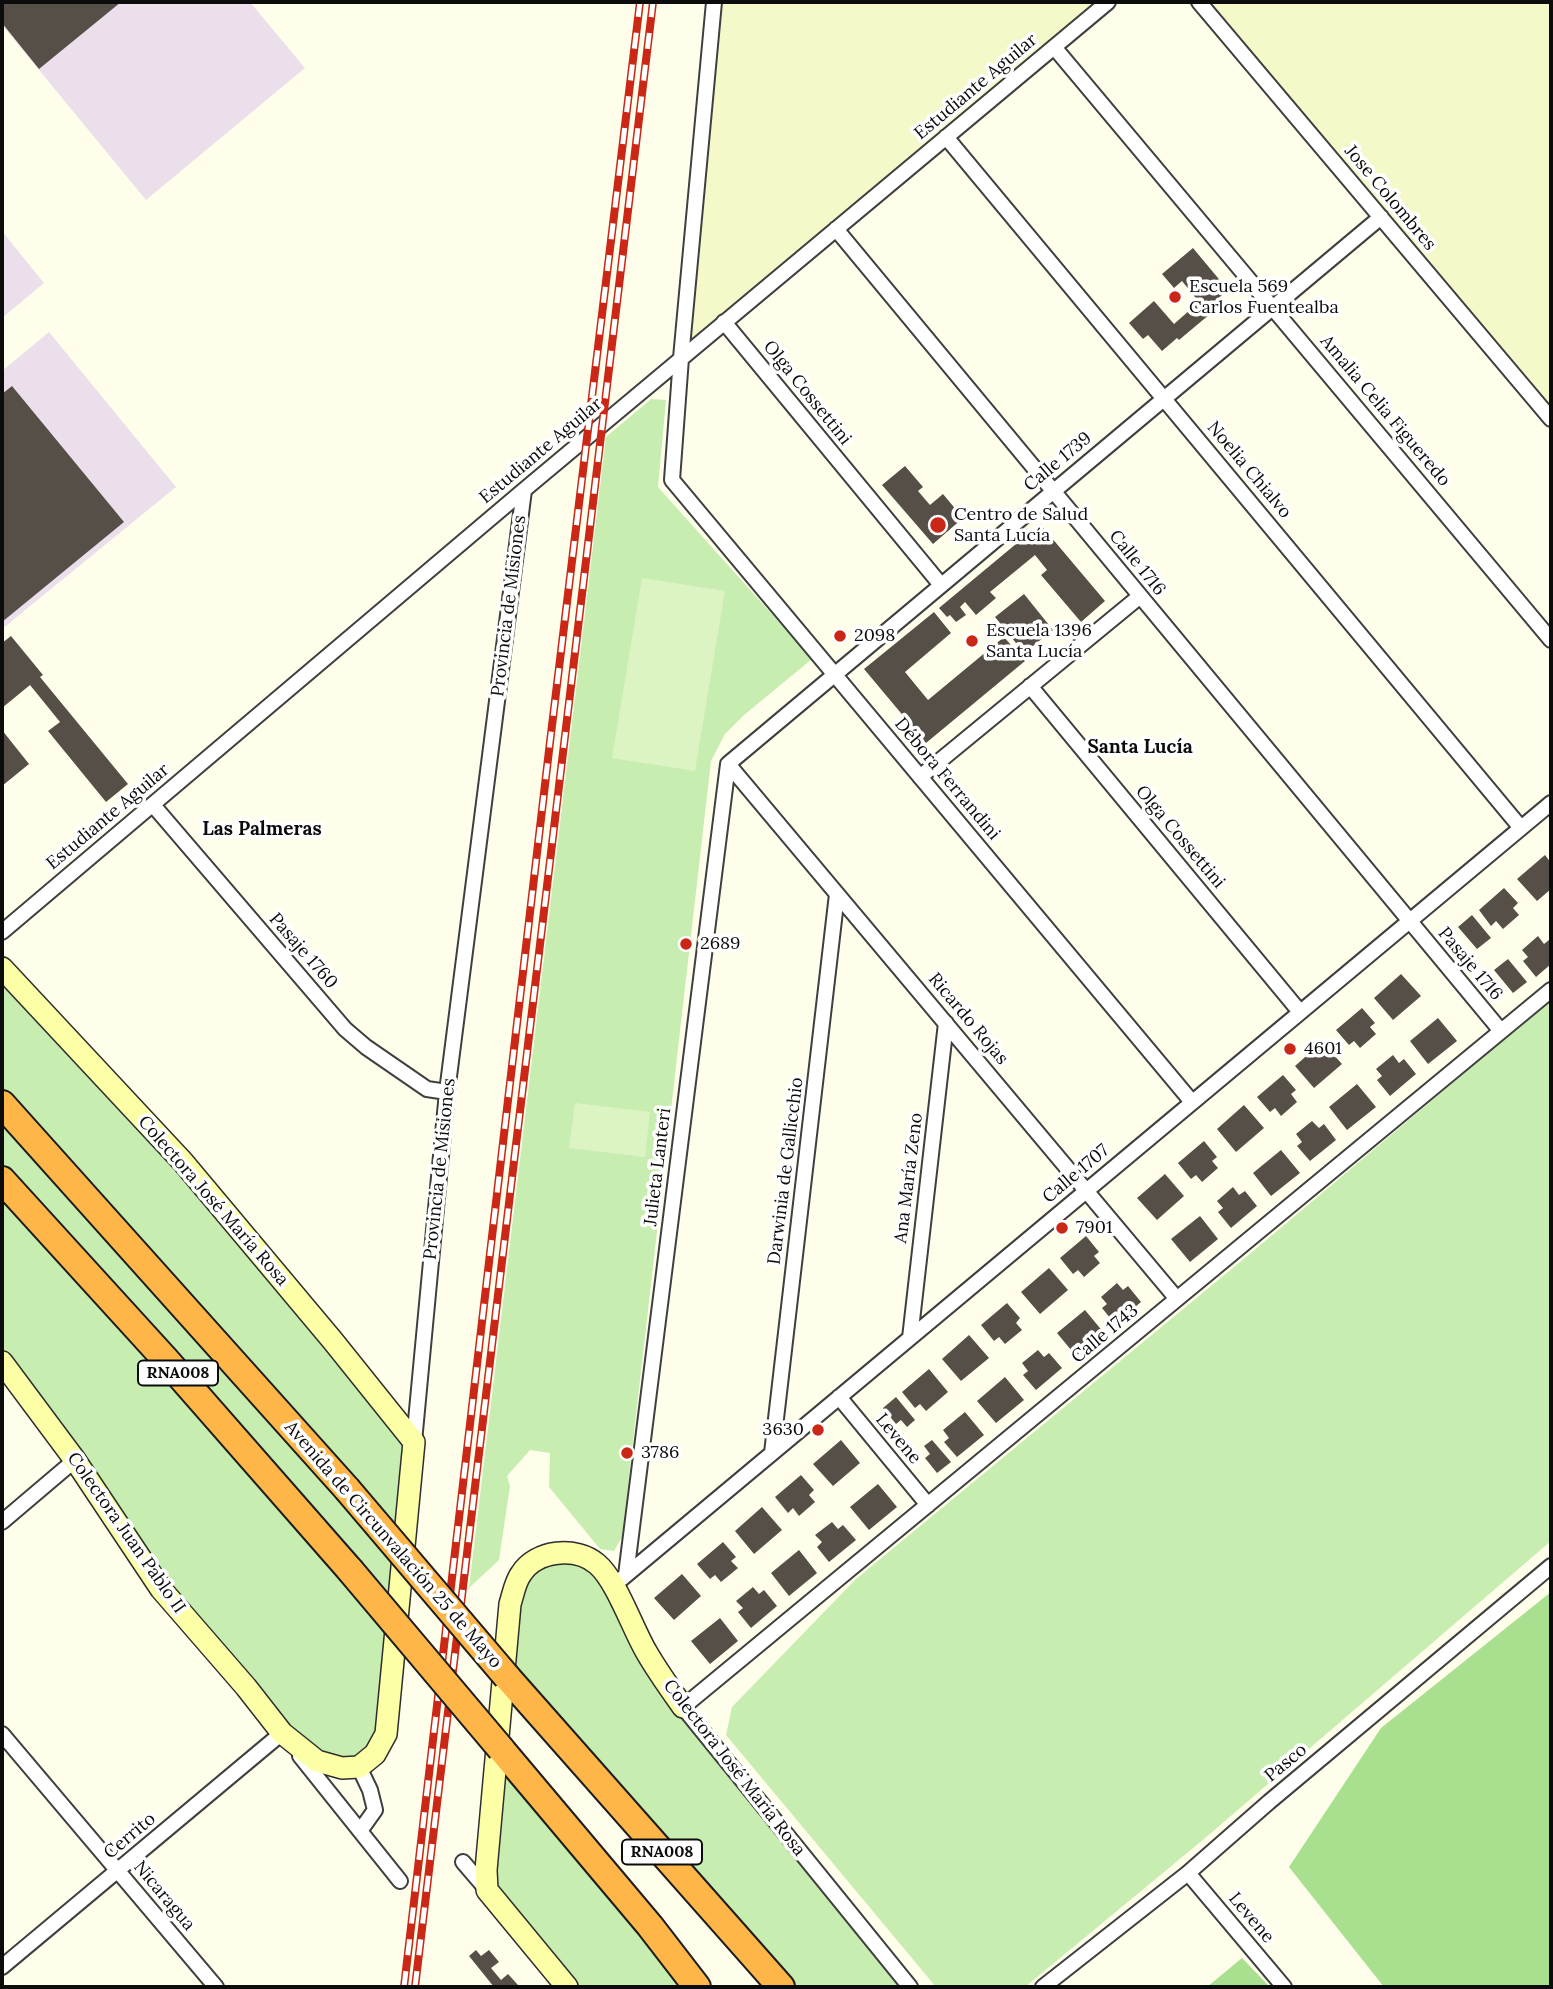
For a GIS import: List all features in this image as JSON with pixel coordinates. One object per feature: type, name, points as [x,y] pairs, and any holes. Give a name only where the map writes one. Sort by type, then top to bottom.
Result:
[{"type":"highway","name":"Avenida de Circunvalación 25 de Mayo","points":[[2,1104],[347,1489],[542,1718],[781,1987]]},
{"type":"highway","name":"RNA008","points":[[2,1180],[193,1390],[350,1570],[650,1926],[697,1987]]},
{"type":"main road","name":"Colectora José María Rosa","points":[[2,968],[183,1162],[414,1442]]},
{"type":"main road","name":"Colectora Juan Pablo II","points":[[2,1362],[75,1460],[161,1589],[282,1733],[317,1761],[342,1768],[359,1768]]},
{"type":"main road","name":"Provincia de Misiones","points":[[359,1768],[375,1755],[386,1734],[414,1442]]},
{"type":"main road","name":"Colectora José María Rosa","points":[[492,1897],[486,1870],[510,1604],[521,1574],[535,1560],[555,1553],[580,1554],[620,1581],[647,1654],[682,1707]]},
{"type":"main road","points":[[492,1897],[567,1987]]},
{"type":"street","points":[[681,358],[714,2]]},
{"type":"street","name":"Estudiante Aguilar","points":[[2,932],[524,490],[1108,2]]},
{"type":"street","name":"Jose Colombres","points":[[1199,2],[1551,419]]},
{"type":"street","name":"Amalia Celia Figueredo","points":[[1054,47],[1551,640]]},
{"type":"street","name":"Noelia Chialvo","points":[[946,137],[1521,828]]},
{"type":"street","name":"Calle 1739","points":[[728,764],[1381,217]]},
{"type":"street","name":"Calle 1716","points":[[836,229],[1410,921]]},
{"type":"street","name":"Olga Cossettini","points":[[724,322],[941,586]]},
{"type":"street","name":"Débora Ferrandini","points":[[681,358],[672,480],[1192,1102]]},
{"type":"street","name":"Provincia de Misiones","points":[[414,1442],[447,1092],[524,490]]},
{"type":"street","points":[[920,777],[1139,597]]},
{"type":"street","name":"Olga Cossettini","points":[[1030,686],[1300,1012]]},
{"type":"street","name":"Ricardo Rojas","points":[[728,764],[1177,1299]]},
{"type":"street","name":"Julieta Lanteri","points":[[620,1581],[728,764]]},
{"type":"street","name":"Calle 1707","points":[[620,1581],[1551,803]]},
{"type":"street","name":"Pasaje 1760","points":[[153,804],[345,1028],[366,1047],[427,1089],[447,1092]]},
{"type":"street","name":"Darwinia de Gallicchio","points":[[772,1453],[837,894]]},
{"type":"street","name":"Pasaje 1716","points":[[1410,921],[1501,1031]]},
{"type":"street","name":"Calle 1743","points":[[682,1707],[1551,990]]},
{"type":"street","name":"Ana María Zeno","points":[[910,1338],[946,1023]]},
{"type":"street","name":"Levene","points":[[839,1397],[928,1505]]},
{"type":"street","points":[[2,1522],[75,1460]]},
{"type":"street","name":"Pasco","points":[[1043,1987],[1188,1873],[1551,1566]]},
{"type":"street","name":"Colectora José María Rosa","points":[[682,1707],[910,1987]]},
{"type":"street","name":"Colectora Juan Pablo II","points":[[282,1733],[400,1881]]},
{"type":"street","name":"Cerrito","points":[[2,1967],[282,1733]]},
{"type":"street","name":"Nicaragua","points":[[2,1734],[7,1749],[118,1871],[216,1987]]},
{"type":"street","points":[[359,1768],[370,1790],[375,1810],[360,1831]]},
{"type":"street","points":[[463,1862],[492,1897]]},
{"type":"street","name":"Levene","points":[[1188,1873],[1284,1987]]},
{"type":"shaded area","points":[[2,2],[250,2],[305,68],[146,200],[2,25]]},
{"type":"shaded area","points":[[2,231],[44,283],[2,318]]},
{"type":"shaded area","points":[[49,332],[176,487],[2,629],[2,371]]},
{"type":"green space","points":[[714,2],[1108,2],[681,358]]},
{"type":"green space","points":[[1199,2],[1551,2],[1551,419]]},
{"type":"green space","points":[[651,399],[666,400],[658,487],[812,659],[725,734],[711,761],[622,1537],[614,1551],[600,1549],[549,1487],[550,1453],[530,1450],[507,1476],[510,1486],[499,1560],[469,1588],[606,437]]},
{"type":"green space","points":[[642,578],[725,591],[695,771],[612,758]]},
{"type":"green space","points":[[2,968],[414,1442],[386,1734],[342,1768],[282,1733],[2,1362]]},
{"type":"green space","points":[[1551,1000],[1551,1541],[1204,1839],[1025,1987],[936,1987],[726,1735],[732,1707],[856,1579],[1251,1253]]},
{"type":"green space","points":[[575,1103],[650,1112],[645,1157],[569,1148]]},
{"type":"green space","points":[[535,1560],[598,1564],[647,1654],[910,1987],[781,1987],[507,1678],[510,1604]]},
{"type":"green space","points":[[1551,1592],[1551,1987],[1384,1987],[1289,1867],[1381,1728]]},
{"type":"green space","points":[[501,1749],[697,1987],[567,1987],[497,1904],[486,1870]]},
{"type":"green space","points":[[1242,1958],[1270,1987],[1207,1987]]},
{"type":"building","points":[[2,2],[121,2],[39,69],[2,23]]},
{"type":"building","points":[[1193,248],[1228,290],[1212,304],[1216,309],[1162,351],[1148,335],[1143,339],[1129,323],[1154,301],[1174,324],[1199,302],[1182,281],[1174,288],[1162,274]]},
{"type":"building","points":[[12,386],[124,522],[2,622],[2,394]]},
{"type":"building","points":[[905,466],[923,487],[918,491],[930,505],[943,494],[963,518],[933,544],[882,485]]},
{"type":"building","points":[[1040,524],[1105,601],[1081,622],[1041,575],[1047,570],[1035,555],[990,592],[996,598],[976,615],[965,602],[960,607],[966,615],[956,622],[950,615],[947,617],[939,608]]},
{"type":"building","points":[[1024,594],[1053,630],[1024,653],[995,617]]},
{"type":"building","points":[[934,612],[951,633],[905,672],[928,700],[1004,637],[1025,661],[926,743],[864,669]]},
{"type":"building","points":[[11,636],[43,675],[40,677],[128,784],[106,802],[48,731],[60,722],[30,685],[2,708],[2,643]]},
{"type":"building","points":[[2,730],[29,764],[2,786]]},
{"type":"building","points":[[1545,855],[1551,863],[1551,889],[1537,901],[1517,879]]},
{"type":"building","points":[[1504,888],[1518,903],[1513,908],[1519,915],[1503,929],[1496,921],[1491,926],[1479,910]]},
{"type":"building","points":[[1472,915],[1491,938],[1477,949],[1458,927]]},
{"type":"building","points":[[1538,936],[1544,944],[1549,940],[1551,942],[1551,964],[1536,977],[1523,961],[1528,957],[1522,950]]},
{"type":"building","points":[[1508,959],[1527,982],[1513,993],[1494,970]]},
{"type":"building","points":[[1401,974],[1421,996],[1393,1020],[1374,998]]},
{"type":"building","points":[[1362,1008],[1375,1023],[1370,1027],[1376,1034],[1360,1048],[1354,1041],[1349,1045],[1336,1030]]},
{"type":"building","points":[[1438,1018],[1457,1041],[1428,1064],[1410,1041]]},
{"type":"building","points":[[1322,1042],[1342,1064],[1314,1088],[1295,1066]]},
{"type":"building","points":[[1393,1055],[1399,1063],[1404,1059],[1416,1074],[1390,1096],[1377,1080],[1382,1076],[1376,1069]]},
{"type":"building","points":[[1283,1075],[1296,1090],[1291,1094],[1297,1102],[1281,1116],[1275,1108],[1270,1112],[1257,1097]]},
{"type":"building","points":[[1357,1084],[1376,1107],[1347,1130],[1329,1107]]},
{"type":"building","points":[[1244,1105],[1264,1128],[1236,1152],[1217,1129]]},
{"type":"building","points":[[1312,1121],[1319,1128],[1324,1124],[1336,1140],[1310,1161],[1297,1146],[1302,1142],[1296,1134]]},
{"type":"building","points":[[1204,1141],[1217,1157],[1212,1161],[1218,1168],[1202,1182],[1196,1175],[1191,1179],[1178,1163]]},
{"type":"building","points":[[1281,1150],[1300,1173],[1271,1196],[1253,1173]]},
{"type":"building","points":[[1165,1174],[1184,1196],[1157,1220],[1137,1198]]},
{"type":"building","points":[[1233,1187],[1239,1195],[1245,1191],[1257,1206],[1231,1228],[1218,1212],[1223,1208],[1217,1201]]},
{"type":"building","points":[[1200,1216],[1218,1239],[1190,1262],[1171,1239]]},
{"type":"building","points":[[1086,1236],[1099,1252],[1094,1256],[1100,1263],[1084,1277],[1078,1270],[1073,1274],[1060,1258]]},
{"type":"building","points":[[1049,1268],[1068,1290],[1040,1314],[1021,1292]]},
{"type":"building","points":[[1117,1283],[1123,1290],[1128,1286],[1141,1302],[1115,1324],[1102,1308],[1107,1304],[1101,1297]]},
{"type":"building","points":[[1007,1303],[1020,1318],[1016,1323],[1022,1330],[1005,1344],[999,1337],[994,1341],[981,1325]]},
{"type":"building","points":[[1085,1310],[1104,1333],[1076,1356],[1057,1333]]},
{"type":"building","points":[[969,1335],[989,1358],[961,1381],[942,1359]]},
{"type":"building","points":[[1038,1350],[1044,1357],[1049,1353],[1062,1368],[1036,1390],[1023,1375],[1028,1371],[1022,1363]]},
{"type":"building","points":[[929,1369],[948,1392],[926,1411],[920,1404],[915,1408],[902,1392]]},
{"type":"building","points":[[1005,1377],[1024,1400],[996,1423],[977,1401]]},
{"type":"building","points":[[896,1397],[915,1420],[907,1427],[901,1420],[896,1424],[883,1408]]},
{"type":"building","points":[[965,1412],[984,1435],[957,1457],[944,1442],[949,1438],[943,1430]]},
{"type":"building","points":[[841,1440],[860,1463],[833,1486],[813,1464]]},
{"type":"building","points":[[932,1440],[951,1462],[937,1473],[925,1458],[930,1454],[924,1446]]},
{"type":"building","points":[[801,1475],[814,1490],[809,1495],[815,1502],[799,1516],[793,1508],[788,1513],[775,1497]]},
{"type":"building","points":[[878,1484],[897,1507],[869,1530],[850,1507]]},
{"type":"building","points":[[762,1507],[782,1530],[754,1554],[735,1531]]},
{"type":"building","points":[[832,1522],[838,1529],[843,1525],[856,1540],[829,1562],[817,1547],[822,1542],[815,1535]]},
{"type":"building","points":[[723,1542],[736,1557],[731,1561],[738,1568],[721,1582],[715,1575],[710,1579],[697,1564]]},
{"type":"building","points":[[799,1550],[817,1573],[789,1596],[771,1573]]},
{"type":"building","points":[[682,1574],[701,1596],[674,1620],[654,1598]]},
{"type":"building","points":[[753,1587],[759,1594],[764,1590],[777,1606],[751,1628],[738,1612],[743,1608],[736,1601]]},
{"type":"building","points":[[720,1618],[738,1641],[710,1664],[691,1641]]},
{"type":"building","points":[[476,1950],[481,1956],[489,1950],[499,1962],[491,1968],[501,1980],[508,1974],[518,1985],[494,1987],[469,1956]]},
{"type":"railway","points":[[404,1987],[640,2]]},
{"type":"railway","points":[[415,1987],[653,2]]},
{"type":"place","name":"Escuela 569 Carlos Fuentealba","points":[[1175,297]]},
{"type":"place","name":"Centro de Salud Santa Lucía","points":[[938,525]]},
{"type":"place","name":"2098","points":[[840,636]]},
{"type":"place","name":"Escuela 1396 Santa Lucía","points":[[972,641]]},
{"type":"place","name":"2689","points":[[686,944]]},
{"type":"place","name":"4601","points":[[1290,1049]]},
{"type":"place","name":"7901","points":[[1062,1228]]},
{"type":"place","name":"3630","points":[[818,1430]]},
{"type":"place","name":"3786","points":[[627,1453]]},
{"type":"district","name":"Santa Lucía","points":[[1140,748]]},
{"type":"district","name":"Las Palmeras","points":[[262,830]]}]
